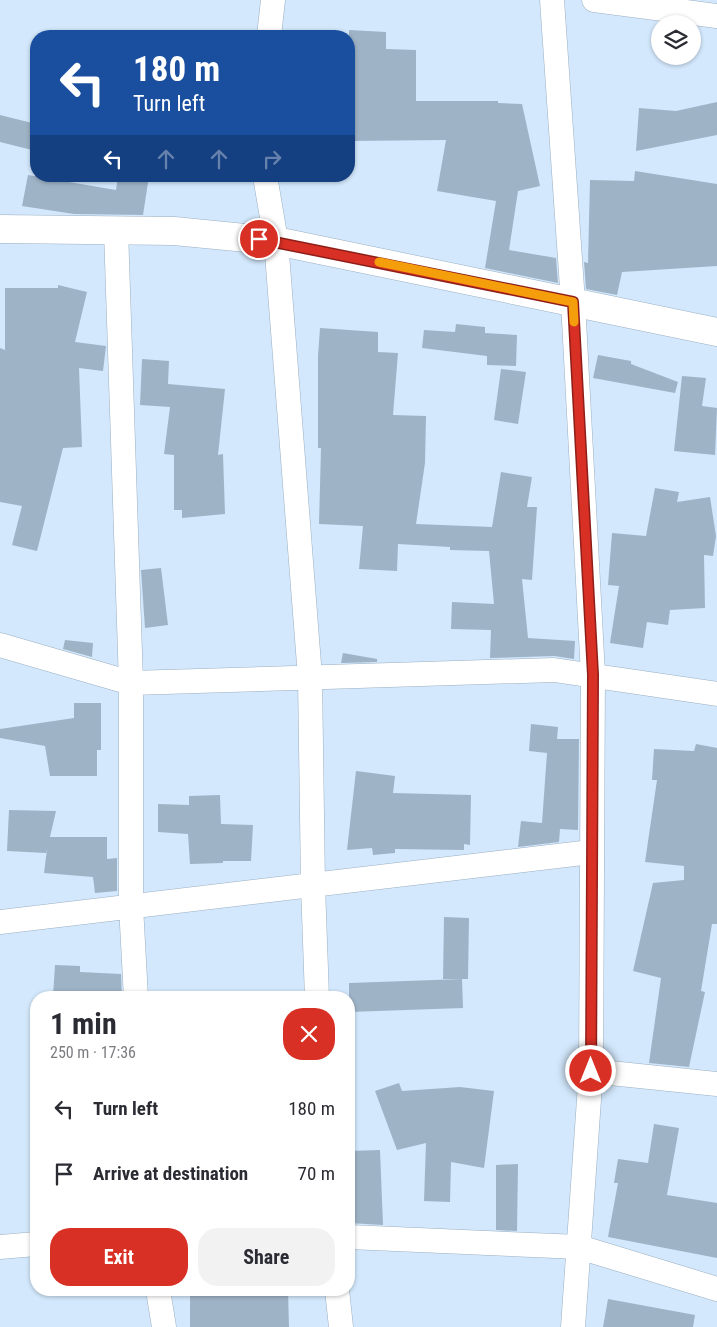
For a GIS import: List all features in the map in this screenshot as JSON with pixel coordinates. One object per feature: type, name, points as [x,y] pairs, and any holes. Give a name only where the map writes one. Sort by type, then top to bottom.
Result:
[{"type":"street","points":[[270,30],[273,0]]},
{"type":"street","points":[[552,0],[573,302],[593,675],[591,1071],[574,1327]]},
{"type":"street","points":[[594,0],[717,16]]},
{"type":"street","points":[[266,182],[276,241],[310,677],[317,991]]},
{"type":"street","points":[[0,229],[174,231],[276,241],[717,332]]},
{"type":"street","points":[[116,230],[131,683],[131,906],[136,991]]},
{"type":"street","points":[[0,645],[131,683],[554,670],[717,694]]},
{"type":"street","points":[[0,922],[591,852]]},
{"type":"street","points":[[591,1071],[717,1084]]},
{"type":"street","points":[[355,1237],[579,1247],[717,1289]]},
{"type":"street","points":[[0,1247],[30,1244]]},
{"type":"street","points":[[159,1296],[164,1327]]},
{"type":"street","points":[[339,1296],[342,1327]]},
{"type":"building","points":[[355,30],[386,32],[386,49],[416,50],[416,101],[498,101],[498,103],[522,104],[540,186],[518,191],[509,250],[556,258],[558,283],[485,268],[496,201],[437,191],[446,140],[355,141]]},
{"type":"building","points":[[717,102],[717,135],[636,151],[639,108],[676,111]]},
{"type":"building","points":[[0,115],[30,122],[30,150],[0,142]]},
{"type":"building","points":[[635,171],[717,184],[717,266],[622,272],[617,295],[586,289],[584,262],[588,263],[590,180],[634,181]]},
{"type":"building","points":[[28,175],[30,175],[30,182],[69,182],[116,190],[117,182],[148,182],[143,215],[74,214],[22,206]]},
{"type":"building","points":[[58,285],[87,292],[75,342],[106,346],[103,371],[79,368],[82,447],[63,448],[37,551],[12,545],[22,506],[0,502],[0,348],[5,350],[5,288],[58,288]]},
{"type":"building","points":[[456,324],[485,327],[485,333],[517,335],[516,366],[487,365],[487,356],[422,348],[424,330],[455,332]]},
{"type":"building","points":[[320,328],[378,332],[378,352],[398,353],[393,415],[426,416],[425,463],[416,524],[492,527],[501,472],[532,477],[527,507],[537,507],[532,580],[522,579],[528,638],[575,641],[574,659],[554,656],[490,658],[491,630],[451,629],[452,602],[494,604],[489,551],[450,550],[450,547],[398,544],[397,571],[359,569],[363,526],[319,524],[321,448],[318,448],[318,356]]},
{"type":"building","points":[[598,355],[631,361],[631,364],[678,382],[675,393],[593,378]]},
{"type":"building","points":[[142,359],[169,361],[168,384],[225,389],[218,455],[223,454],[225,514],[182,518],[182,510],[174,510],[174,455],[164,454],[170,407],[140,405]]},
{"type":"building","points":[[501,369],[526,372],[518,424],[494,420]]},
{"type":"building","points":[[682,376],[706,378],[702,406],[717,408],[715,455],[674,451]]},
{"type":"building","points":[[655,488],[679,492],[677,502],[710,497],[716,536],[713,556],[704,555],[705,608],[670,610],[668,625],[647,622],[643,648],[610,643],[619,586],[608,585],[612,533],[646,536]]},
{"type":"building","points":[[161,568],[168,625],[145,628],[141,570]]},
{"type":"building","points":[[65,640],[93,643],[92,657],[63,649]]},
{"type":"building","points":[[343,653],[377,659],[377,662],[341,663]]},
{"type":"building","points":[[74,703],[101,703],[101,750],[97,750],[97,776],[50,776],[45,746],[0,738],[0,729],[74,718]]},
{"type":"building","points":[[531,724],[558,727],[557,739],[579,739],[578,830],[560,829],[559,842],[518,847],[521,821],[542,823],[547,753],[529,751]]},
{"type":"building","points":[[696,744],[717,748],[717,924],[712,924],[701,991],[705,992],[689,1067],[649,1063],[661,978],[633,971],[653,883],[684,880],[684,866],[645,862],[657,780],[652,780],[654,749],[694,751]]},
{"type":"building","points":[[356,771],[395,776],[393,793],[471,795],[470,845],[464,844],[464,850],[395,849],[395,853],[373,855],[372,848],[347,850]]},
{"type":"building","points":[[220,795],[221,824],[253,825],[251,861],[190,864],[188,834],[158,832],[158,804],[189,805],[189,796]]},
{"type":"building","points":[[9,810],[56,811],[50,837],[107,837],[107,859],[117,858],[117,891],[95,893],[93,877],[44,873],[47,849],[46,853],[7,851]]},
{"type":"building","points":[[444,917],[469,918],[468,979],[443,979]]},
{"type":"building","points":[[55,965],[80,966],[80,972],[121,974],[122,991],[53,991]]},
{"type":"building","points":[[462,979],[463,1008],[355,1012],[355,991],[349,991],[349,983]]},
{"type":"building","points":[[399,1083],[402,1091],[460,1087],[494,1091],[484,1168],[451,1162],[450,1202],[424,1201],[426,1143],[397,1150],[375,1091]]},
{"type":"building","points":[[654,1124],[679,1128],[667,1195],[717,1203],[717,1258],[608,1237],[618,1183],[614,1183],[618,1159],[648,1163]]},
{"type":"building","points":[[380,1150],[383,1225],[355,1223],[355,1151]]},
{"type":"building","points":[[518,1164],[517,1231],[496,1230],[496,1165]]},
{"type":"building","points":[[190,1296],[288,1296],[289,1327],[190,1327]]},
{"type":"building","points":[[608,1299],[695,1315],[693,1327],[603,1327]]},
{"type":"slow traffic","points":[[379,262],[573,302],[574,322]]},
{"type":"route","points":[[259,239],[573,302],[593,675],[591,1071]]}]
